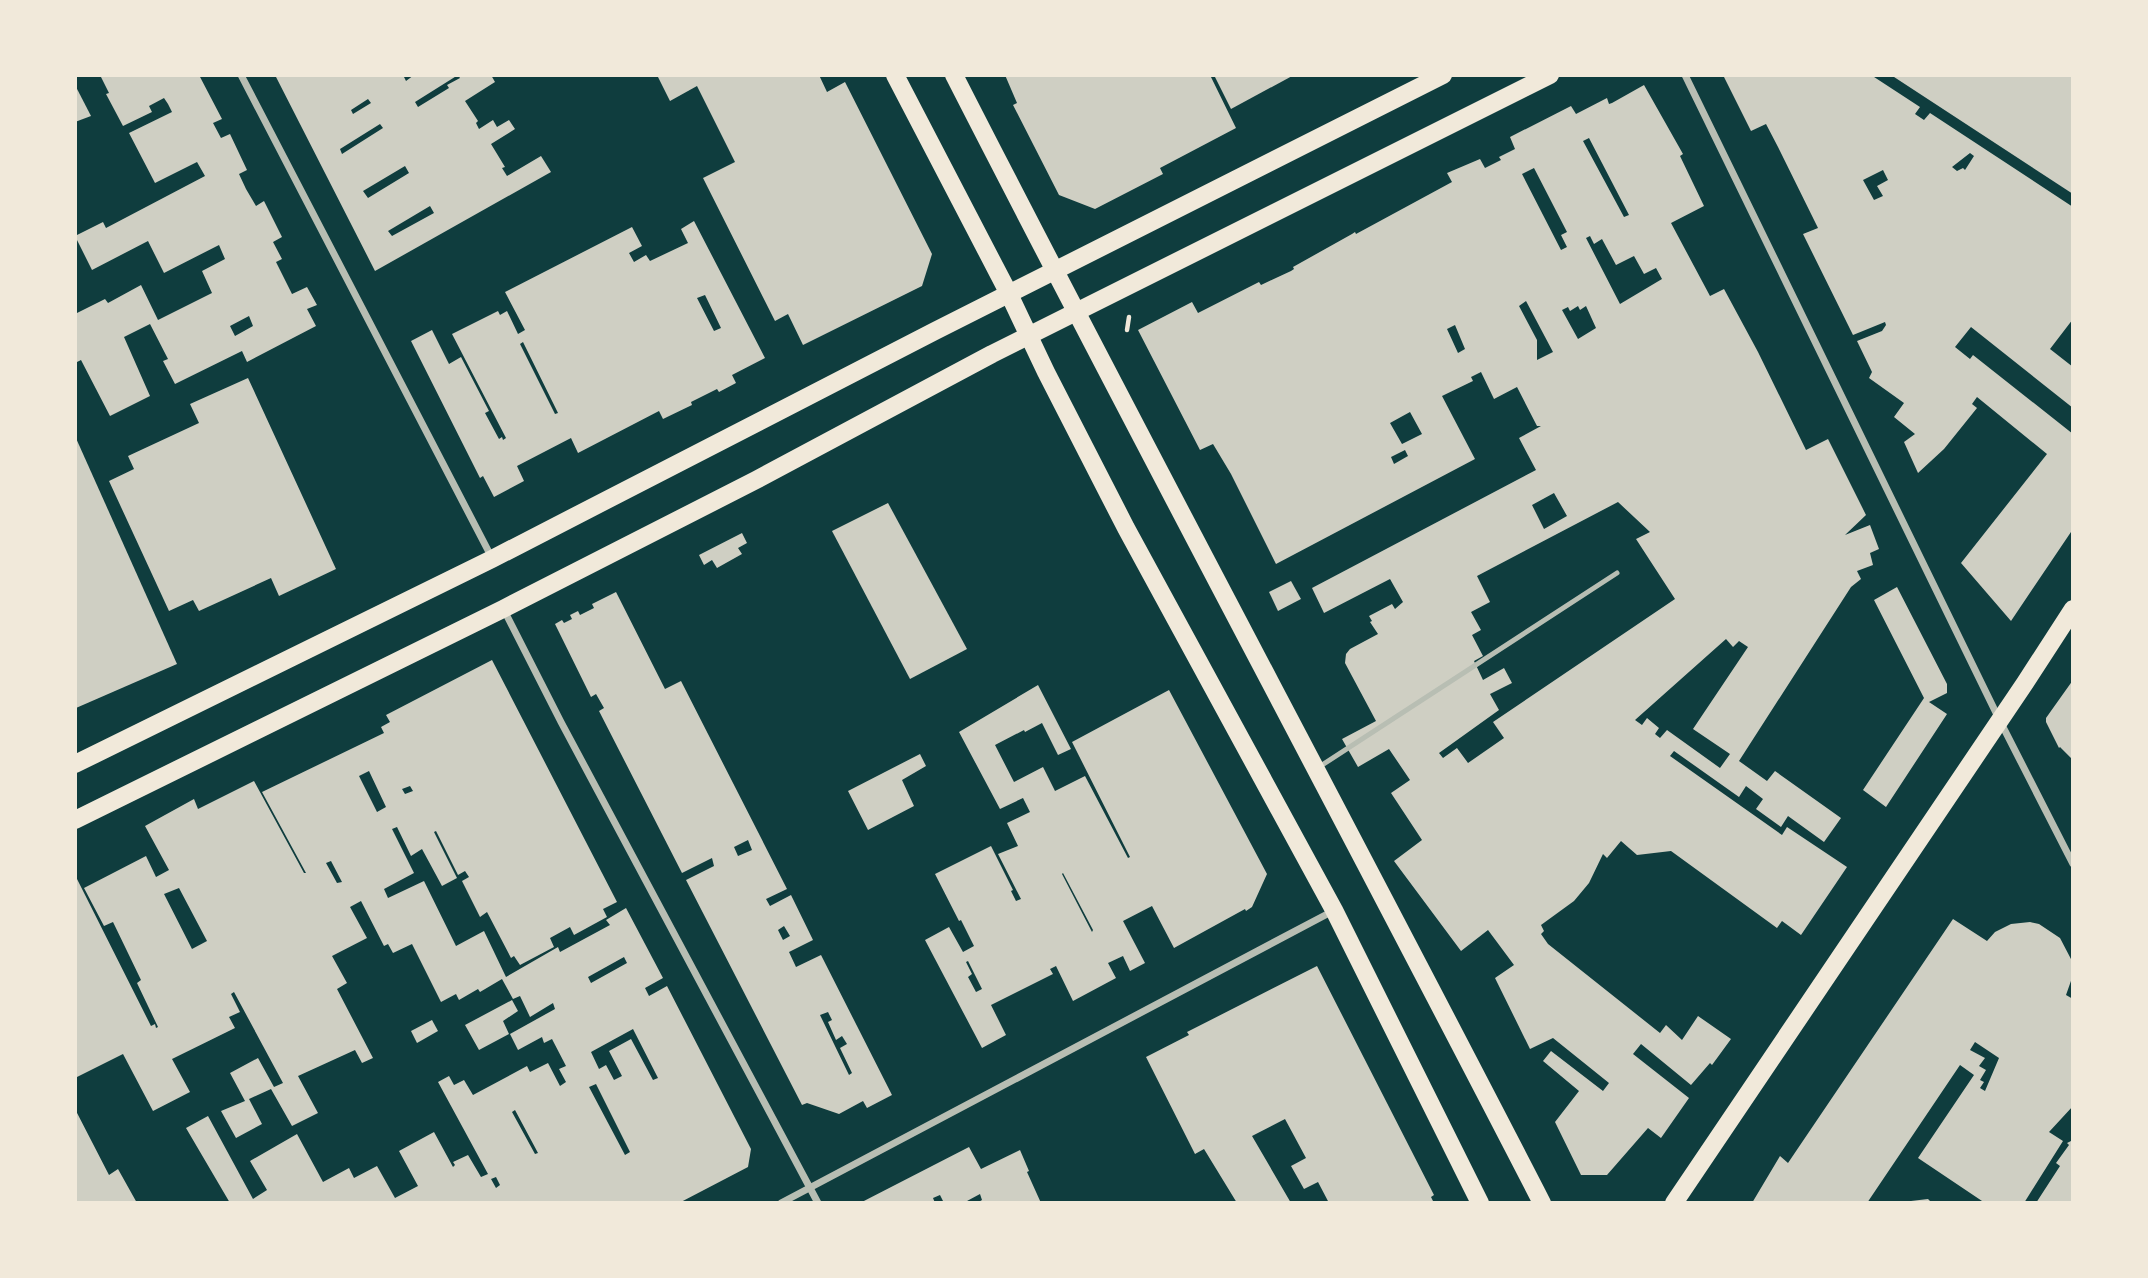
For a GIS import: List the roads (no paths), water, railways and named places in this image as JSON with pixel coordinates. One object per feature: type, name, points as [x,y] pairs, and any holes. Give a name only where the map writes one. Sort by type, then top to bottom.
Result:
[{"type":"main road","points":[[895,75],[1126,528],[1334,911],[1480,1203]]},
{"type":"main road","points":[[954,75],[1542,1203]]},
{"type":"main road","points":[[75,764],[492,559],[1443,75]]},
{"type":"main road","points":[[75,820],[503,609],[1029,336],[1550,75]]},
{"type":"main road","points":[[1674,1203],[2073,609]]},
{"type":"street","points":[[241,75],[492,559]]},
{"type":"street","points":[[1685,75],[2000,721],[2073,864]]},
{"type":"street","points":[[503,609],[818,1203]]},
{"type":"street","points":[[781,1203],[1334,911]]},
{"type":"lane","points":[[1316,768],[1617,573]]}]
